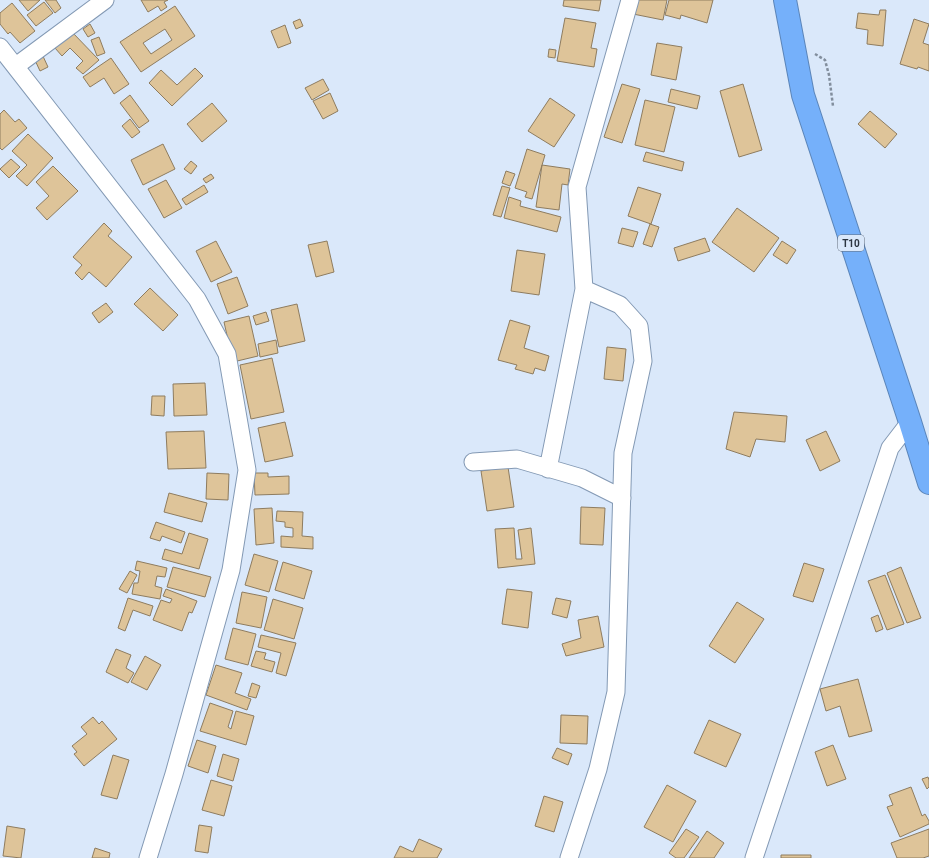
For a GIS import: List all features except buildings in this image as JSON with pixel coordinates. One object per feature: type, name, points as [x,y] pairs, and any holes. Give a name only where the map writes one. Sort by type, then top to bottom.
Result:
[{"type":"highway","name":"T10","points":[[784,0],[803,95],[929,483]]},
{"type":"street","points":[[16,66],[104,0]]},
{"type":"street","points":[[548,468],[584,289],[577,187],[630,0]]},
{"type":"street","points":[[0,47],[197,300],[227,354],[247,470],[231,570],[176,767],[148,858]]},
{"type":"street","points":[[569,858],[598,769],[616,692],[623,453],[643,361],[639,326],[620,305],[584,289]]},
{"type":"street","points":[[754,858],[890,448],[910,422]]},
{"type":"street","points":[[473,462],[517,459],[582,478],[622,498]]},
{"type":"path","points":[[813,49],[815,54],[826,60],[833,106]]}]
